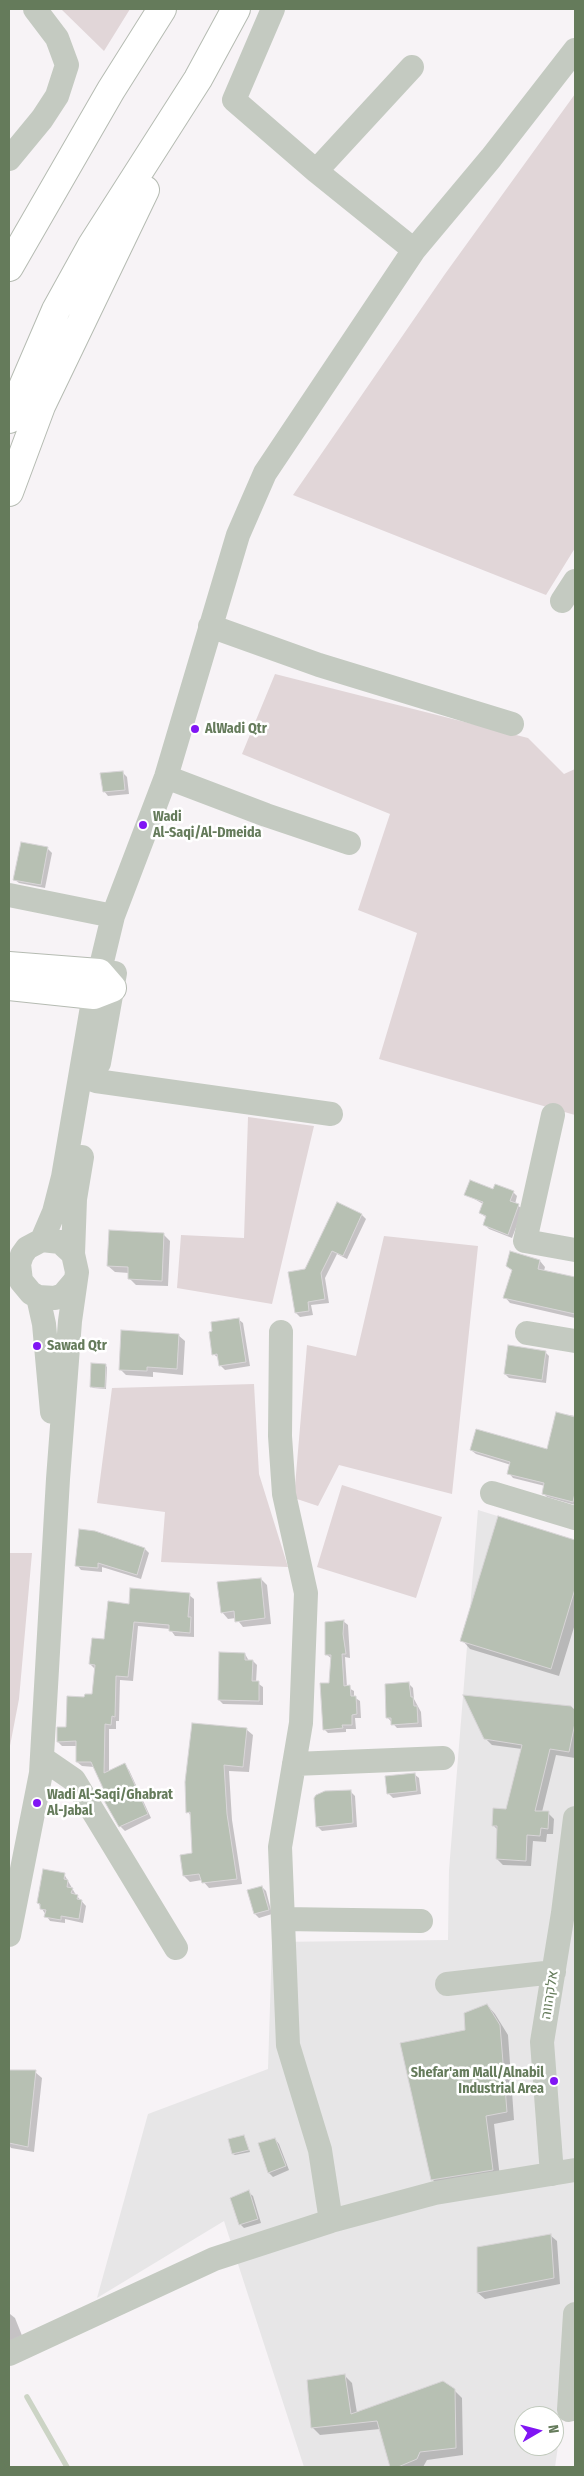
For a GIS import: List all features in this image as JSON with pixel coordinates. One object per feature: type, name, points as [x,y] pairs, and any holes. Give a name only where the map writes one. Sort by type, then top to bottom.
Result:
[{"type":"highway","points":[[9,267],[111,90],[162,9]]},
{"type":"highway","points":[[9,492],[40,406],[198,80],[236,9]]},
{"type":"highway","points":[[9,419],[56,310],[92,245],[198,80]]},
{"type":"highway","points":[[9,966],[102,985]]},
{"type":"highway","points":[[9,986],[102,985]]},
{"type":"street","points":[[9,159],[42,120],[57,96],[67,65],[57,38],[35,9]]},
{"type":"street","points":[[273,9],[234,100],[316,171],[414,250]]},
{"type":"street","points":[[58,1479],[44,1324],[22,1284],[18,1264],[27,1248],[38,1241],[54,1212],[63,1177],[102,985],[113,916],[166,777],[238,535],[265,473],[414,250],[491,158],[575,50]]},
{"type":"street","points":[[316,171],[412,66]]},
{"type":"street","points":[[562,601],[575,581]]},
{"type":"street","points":[[210,626],[319,665],[512,724]]},
{"type":"street","points":[[166,777],[266,815],[349,843]]},
{"type":"street","points":[[9,1935],[42,1758],[58,1479],[74,1282],[77,1272],[73,1254],[75,1199],[96,1081],[102,985],[138,851]]},
{"type":"street","points":[[9,895],[113,916]]},
{"type":"street","points":[[96,1081],[331,1114]]},
{"type":"street","points":[[553,1115],[525,1241],[575,1250]]},
{"type":"street","points":[[9,1244],[38,1241],[60,1242],[73,1254]]},
{"type":"street","points":[[22,1284],[55,1298],[63,1294],[74,1282]]},
{"type":"street","points":[[281,1332],[280,1436],[284,1494],[306,1593],[300,1723],[280,1848],[288,2044],[320,2150],[331,2221]]},
{"type":"street","points":[[527,1333],[575,1341]]},
{"type":"street","points":[[492,1493],[575,1518]]},
{"type":"street","points":[[42,1758],[74,1780],[176,1948]]},
{"type":"street","points":[[294,1764],[443,1758]]},
{"type":"street","name":"אלקהווה","points":[[552,2174],[542,2042],[554,1972],[569,1914],[575,1818]]},
{"type":"street","points":[[283,1919],[421,1921]]},
{"type":"street","points":[[447,1984],[554,1972]]},
{"type":"street","points":[[9,2354],[214,2259],[331,2221],[435,2194],[575,2170]]},
{"type":"street","points":[[569,2410],[575,2314]]},
{"type":"shaded area","points":[[61,9],[130,9],[104,51]]},
{"type":"shaded area","points":[[575,94],[575,548],[546,595],[293,495],[445,274]]},
{"type":"shaded area","points":[[275,674],[528,738],[564,774],[575,769],[575,1115],[379,1059],[417,933],[358,910],[390,814],[242,754]]},
{"type":"shaded area","points":[[248,1117],[314,1126],[272,1304],[177,1288],[181,1235],[244,1238]]},
{"type":"shaded area","points":[[384,1236],[478,1246],[452,1494],[339,1465],[318,1506],[294,1498],[307,1345],[356,1356]]},
{"type":"shaded area","points":[[254,1384],[259,1474],[288,1567],[161,1562],[165,1512],[97,1503],[112,1388]]},
{"type":"shaded area","points":[[342,1485],[442,1517],[416,1598],[317,1567]]},
{"type":"shaded area","points":[[478,1510],[575,1540],[575,2328],[564,2406],[514,2406],[514,2456],[557,2456],[555,2467],[304,2467],[224,2221],[97,2298],[148,2114],[268,2069],[272,1942],[448,1940],[449,1870]]},
{"type":"shaded area","points":[[9,1553],[32,1553],[19,1699],[9,1751]]},
{"type":"building","points":[[123,771],[125,790],[103,792],[100,773]]},
{"type":"building","points":[[21,842],[48,847],[41,885],[13,880]]},
{"type":"building","points":[[470,1180],[493,1189],[495,1184],[514,1191],[510,1201],[519,1204],[508,1235],[483,1225],[486,1216],[479,1213],[483,1202],[464,1195]]},
{"type":"building","points":[[337,1202],[362,1214],[343,1256],[332,1251],[321,1273],[325,1299],[308,1302],[309,1311],[295,1313],[288,1272],[305,1269]]},
{"type":"building","points":[[109,1230],[164,1233],[162,1281],[128,1279],[128,1267],[107,1266]]},
{"type":"building","points":[[510,1251],[540,1260],[538,1269],[575,1277],[575,1314],[503,1298],[512,1270],[506,1266]]},
{"type":"building","points":[[239,1318],[246,1362],[219,1366],[217,1354],[212,1355],[209,1332],[212,1331],[211,1322]]},
{"type":"building","points":[[121,1330],[179,1334],[177,1369],[147,1367],[147,1371],[119,1370]]},
{"type":"building","points":[[508,1345],[546,1351],[542,1380],[504,1374]]},
{"type":"building","points":[[91,1363],[106,1364],[105,1388],[90,1387]]},
{"type":"building","points":[[556,1412],[575,1417],[575,1493],[573,1502],[542,1494],[544,1483],[507,1474],[510,1462],[470,1450],[476,1429],[547,1449]]},
{"type":"building","points":[[498,1516],[575,1540],[575,1589],[551,1669],[460,1641]]},
{"type":"building","points":[[79,1529],[95,1531],[145,1548],[137,1575],[98,1563],[98,1568],[75,1566]]},
{"type":"building","points":[[261,1578],[265,1618],[235,1622],[234,1611],[221,1613],[217,1582]]},
{"type":"building","points":[[130,1588],[190,1593],[188,1617],[191,1617],[190,1633],[169,1631],[169,1625],[134,1622],[128,1677],[116,1676],[115,1717],[112,1716],[111,1725],[105,1724],[104,1773],[125,1763],[148,1814],[119,1827],[98,1790],[103,1788],[91,1762],[76,1762],[76,1741],[57,1742],[57,1727],[66,1727],[67,1696],[84,1697],[85,1694],[92,1694],[95,1665],[89,1664],[92,1638],[104,1639],[108,1601],[129,1604]]},
{"type":"building","points":[[344,1620],[343,1634],[346,1654],[342,1654],[344,1686],[350,1685],[351,1696],[356,1696],[357,1714],[352,1715],[352,1725],[342,1725],[343,1728],[323,1730],[320,1683],[329,1683],[331,1655],[325,1655],[325,1622]]},
{"type":"building","points":[[219,1652],[245,1653],[245,1660],[253,1660],[252,1681],[259,1681],[259,1701],[218,1700]]},
{"type":"building","points":[[409,1682],[414,1706],[417,1706],[418,1723],[391,1725],[391,1718],[386,1718],[385,1684]]},
{"type":"building","points":[[463,1695],[571,1706],[575,1710],[575,1723],[569,1752],[550,1749],[535,1811],[549,1811],[548,1829],[541,1828],[540,1836],[527,1835],[526,1861],[496,1859],[497,1826],[492,1826],[493,1808],[506,1809],[522,1745],[484,1739]]},
{"type":"building","points":[[192,1723],[247,1728],[243,1767],[224,1765],[227,1814],[237,1879],[202,1883],[199,1874],[183,1876],[180,1855],[192,1853],[190,1812],[186,1813],[185,1782]]},
{"type":"building","points":[[415,1773],[417,1791],[387,1794],[385,1776]]},
{"type":"building","points":[[351,1790],[353,1823],[316,1827],[314,1798],[316,1795],[325,1791]]},
{"type":"building","points":[[43,1869],[65,1873],[64,1879],[68,1880],[67,1887],[73,1888],[71,1893],[78,1895],[77,1899],[82,1900],[79,1919],[61,1916],[61,1920],[44,1917],[46,1910],[40,1909],[40,1904],[37,1903]]},
{"type":"building","points":[[262,1886],[269,1910],[254,1914],[247,1890]]},
{"type":"building","points":[[487,2004],[500,2025],[507,2112],[486,2116],[493,2170],[431,2180],[400,2043],[465,2030],[464,2013]]},
{"type":"building","points":[[9,2070],[36,2070],[28,2147],[9,2143]]},
{"type":"building","points":[[244,2135],[249,2150],[232,2154],[228,2139]]},
{"type":"building","points":[[275,2138],[286,2166],[268,2173],[258,2143]]},
{"type":"building","points":[[249,2190],[258,2219],[239,2225],[230,2198]]},
{"type":"building","points":[[551,2234],[554,2278],[477,2293],[477,2247]]},
{"type":"building","points":[[345,2374],[351,2414],[443,2381],[455,2389],[456,2448],[420,2452],[417,2459],[398,2467],[390,2467],[377,2421],[311,2428],[307,2380]]},
{"type":"waterway","points":[[27,2397],[67,2467]]},
{"type":"place","name":"AlWadi Qtr","points":[[195,729]]},
{"type":"place","name":"Wadi Al-Saqi/Al-Dmeida","points":[[143,825]]},
{"type":"place","name":"Sawad Qtr","points":[[37,1346]]},
{"type":"place","name":"Wadi Al-Saqi/Ghabrat Al-Jabal","points":[[37,1803]]},
{"type":"place","name":"Shefar'am Mall/Alnabil Industrial Area","points":[[554,2081]]}]
